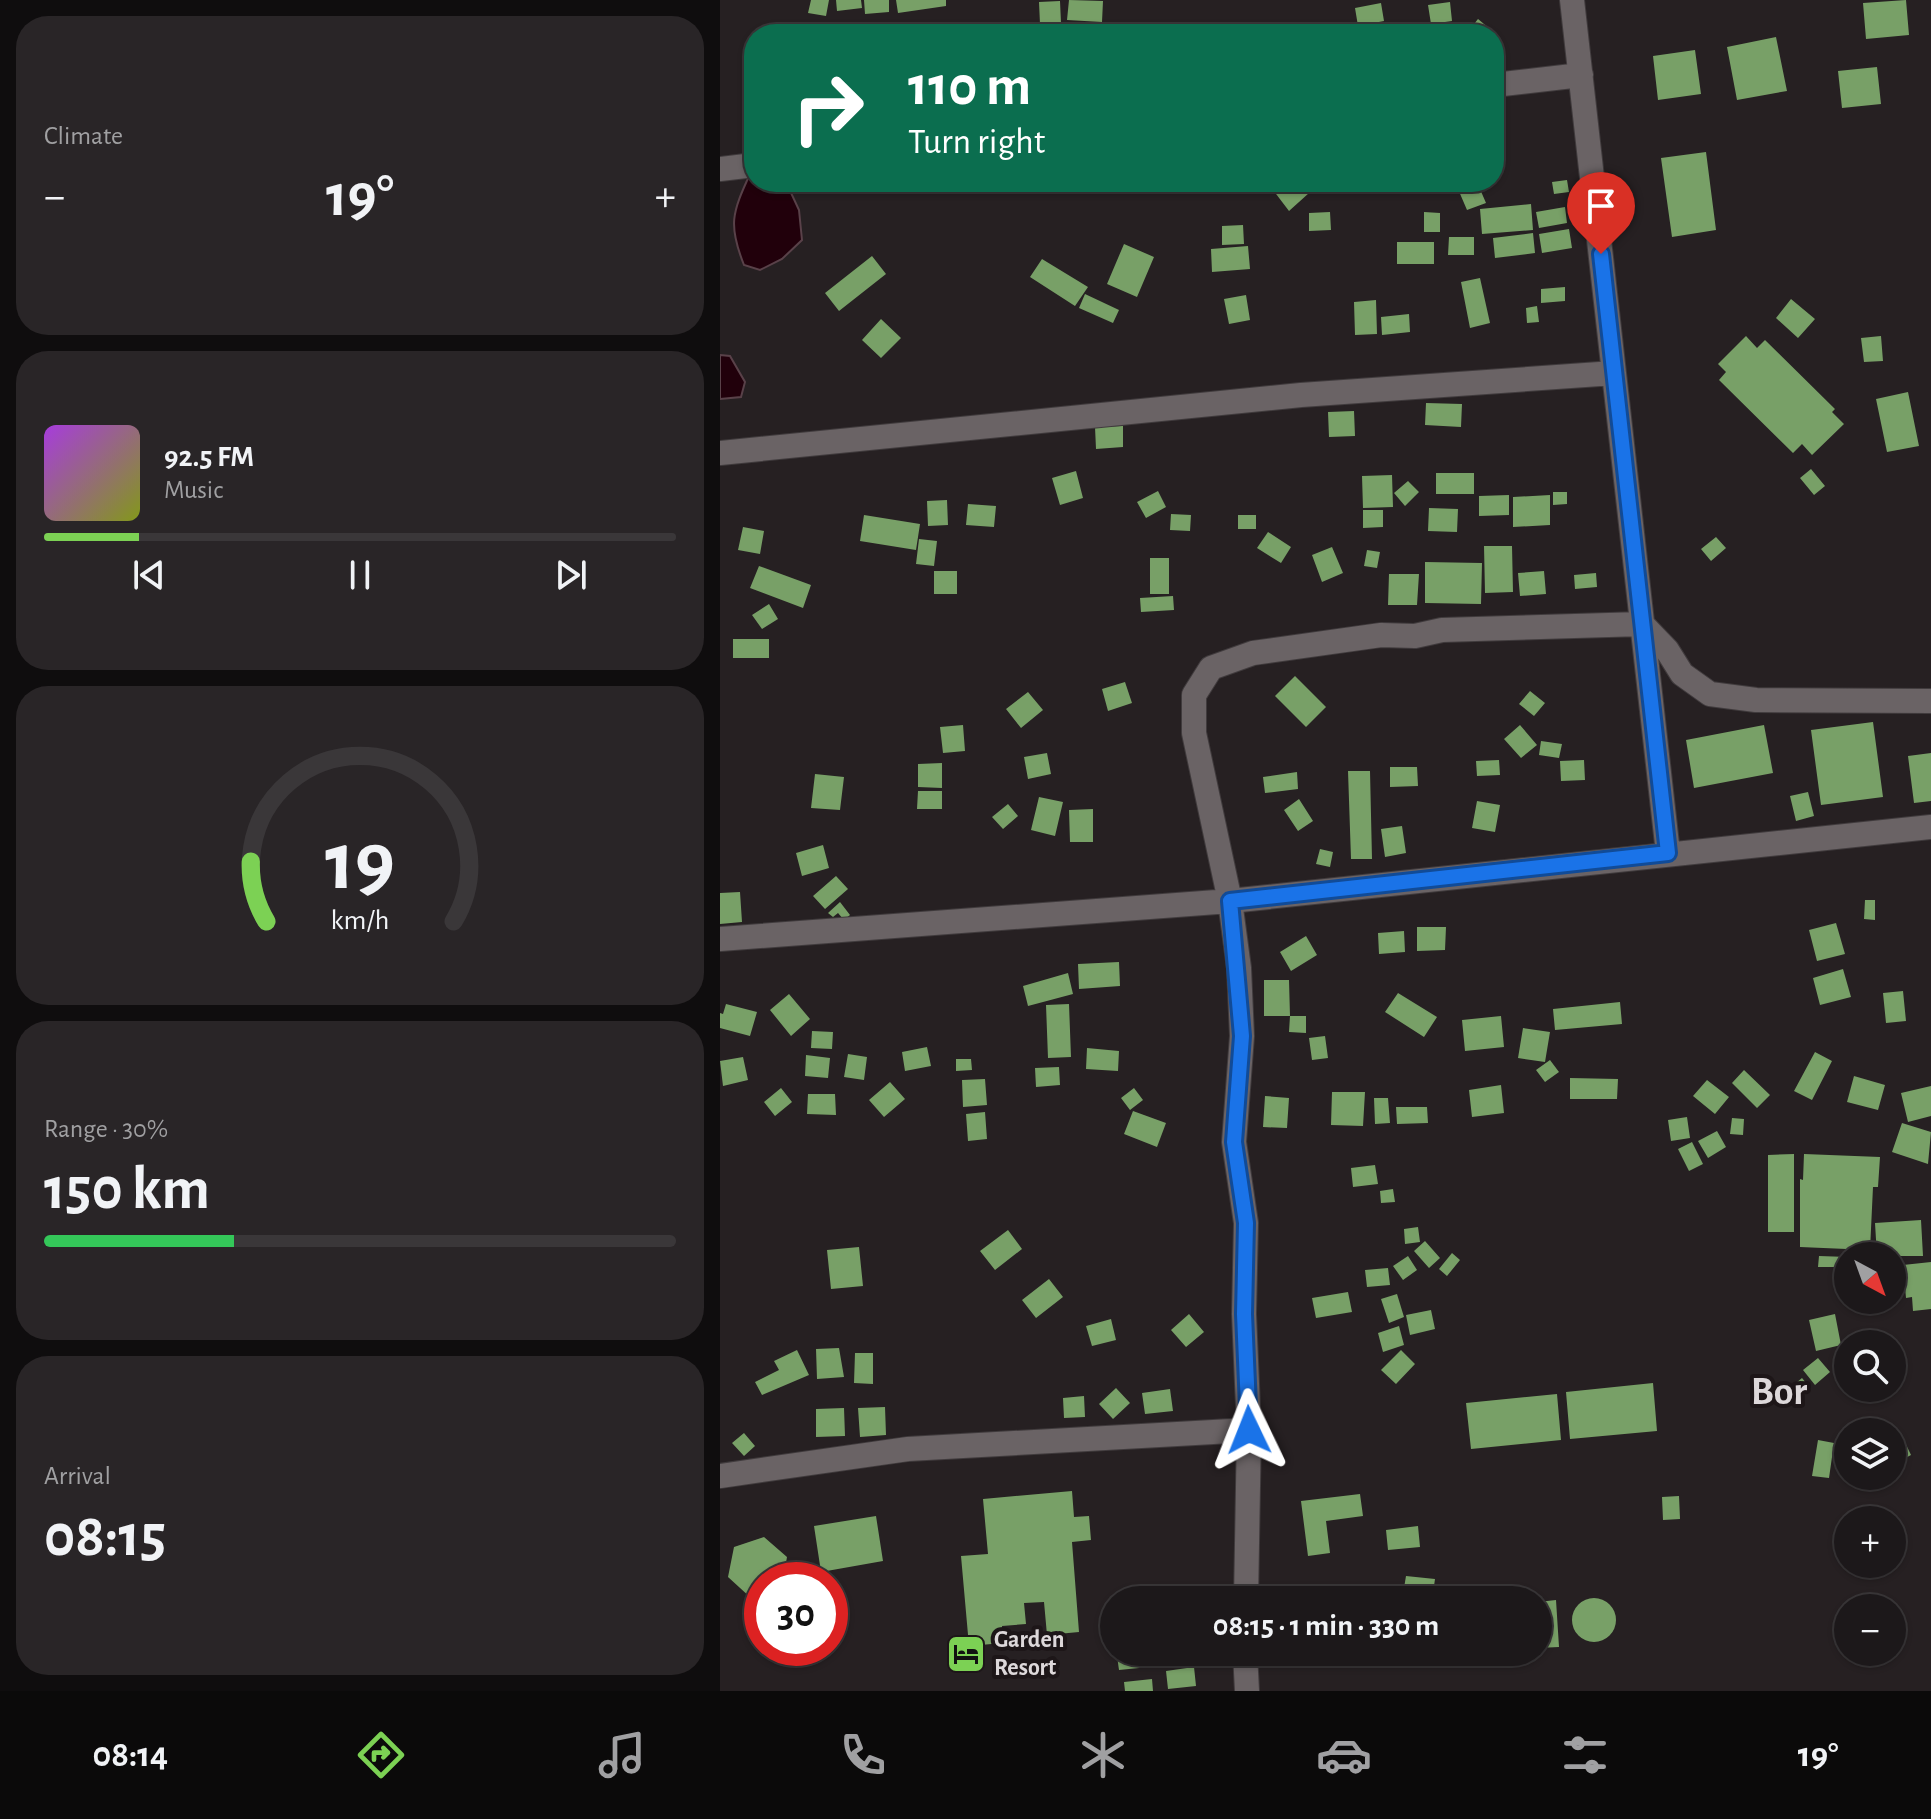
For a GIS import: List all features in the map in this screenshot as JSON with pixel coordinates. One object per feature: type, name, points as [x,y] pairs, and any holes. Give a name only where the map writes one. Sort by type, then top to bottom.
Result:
[{"type":"street","points":[[1572,0],[1668,853]]},
{"type":"street","points":[[1504,84],[1581,75]]},
{"type":"street","points":[[720,169],[744,166]]},
{"type":"street","points":[[720,453],[1285,397],[1614,373]]},
{"type":"street","points":[[1246,1586],[1249,1430],[1244,1314],[1246,1223],[1234,1142],[1242,1036],[1230,901],[1194,733],[1194,695],[1211,668],[1253,653],[1381,635],[1415,636],[1442,630],[1498,626],[1642,624],[1667,650],[1682,674],[1710,694],[1756,700],[1931,701]]},
{"type":"street","points":[[720,939],[1230,901],[1931,827]]},
{"type":"street","points":[[720,1476],[908,1449],[1249,1430]]},
{"type":"street","points":[[1246,1666],[1247,1691]]},
{"type":"shaded area","points":[[744,188],[744,192],[791,192],[799,210],[802,240],[782,259],[760,270],[744,265],[734,229]]},
{"type":"shaded area","points":[[720,355],[730,356],[745,382],[741,397],[720,399]]},
{"type":"building","points":[[811,0],[829,0],[826,16],[808,13]]},
{"type":"building","points":[[836,0],[861,0],[862,8],[837,11]]},
{"type":"building","points":[[864,0],[889,0],[889,12],[865,14]]},
{"type":"building","points":[[896,0],[946,0],[946,6],[898,13]]},
{"type":"building","points":[[1069,0],[1103,1],[1102,22],[1067,20]]},
{"type":"building","points":[[1906,0],[1909,35],[1866,39],[1863,3]]},
{"type":"building","points":[[1060,1],[1061,23],[1040,24],[1039,2]]},
{"type":"building","points":[[1450,2],[1452,21],[1431,24],[1428,5]]},
{"type":"building","points":[[1381,3],[1384,21],[1358,24],[1355,8]]},
{"type":"building","points":[[1776,37],[1787,91],[1737,100],[1727,47]]},
{"type":"building","points":[[1695,50],[1701,94],[1658,100],[1653,56]]},
{"type":"building","points":[[1877,67],[1881,104],[1842,108],[1838,71]]},
{"type":"building","points":[[1706,152],[1716,230],[1672,237],[1661,158]]},
{"type":"building","points":[[1567,180],[1569,192],[1554,194],[1552,182]]},
{"type":"building","points":[[1275,192],[1308,192],[1309,193],[1289,211]]},
{"type":"building","points":[[1459,192],[1481,192],[1486,203],[1467,210]]},
{"type":"building","points":[[1531,204],[1533,230],[1482,234],[1480,209]]},
{"type":"building","points":[[1565,207],[1567,223],[1539,228],[1536,212]]},
{"type":"building","points":[[1330,212],[1331,230],[1309,231],[1309,213]]},
{"type":"building","points":[[1424,212],[1440,213],[1440,232],[1424,232]]},
{"type":"building","points":[[1243,225],[1244,244],[1222,245],[1222,226]]},
{"type":"building","points":[[1569,229],[1572,248],[1542,253],[1539,234]]},
{"type":"building","points":[[1533,233],[1535,253],[1495,258],[1493,238]]},
{"type":"building","points":[[1449,237],[1474,237],[1474,255],[1448,255]]},
{"type":"building","points":[[1397,242],[1434,242],[1434,264],[1397,264]]},
{"type":"building","points":[[1124,244],[1154,257],[1137,297],[1107,284]]},
{"type":"building","points":[[1248,246],[1250,269],[1212,272],[1211,249]]},
{"type":"building","points":[[872,256],[886,274],[839,311],[825,293]]},
{"type":"building","points":[[1042,259],[1088,287],[1075,306],[1030,277]]},
{"type":"building","points":[[1480,278],[1490,323],[1470,328],[1461,282]]},
{"type":"building","points":[[1565,287],[1565,301],[1541,303],[1541,289]]},
{"type":"building","points":[[1085,294],[1119,310],[1113,323],[1079,308]]},
{"type":"building","points":[[1246,295],[1250,320],[1229,324],[1224,299]]},
{"type":"building","points":[[1791,299],[1815,319],[1798,338],[1776,318]]},
{"type":"building","points":[[1376,300],[1377,334],[1355,335],[1354,302]]},
{"type":"building","points":[[1537,306],[1539,322],[1527,323],[1526,308]]},
{"type":"building","points":[[1409,314],[1410,332],[1382,335],[1381,317]]},
{"type":"building","points":[[881,319],[901,338],[881,358],[862,340]]},
{"type":"building","points":[[1746,336],[1757,348],[1765,340],[1835,409],[1832,412],[1844,424],[1812,455],[1802,444],[1793,453],[1719,380],[1726,372],[1718,364]]},
{"type":"building","points":[[1881,336],[1883,361],[1864,362],[1861,338]]},
{"type":"building","points":[[1908,392],[1919,446],[1887,452],[1876,399]]},
{"type":"building","points":[[1426,403],[1462,404],[1461,427],[1425,425]]},
{"type":"building","points":[[1354,411],[1355,436],[1329,437],[1328,412]]},
{"type":"building","points":[[1123,426],[1123,447],[1096,449],[1095,427]]},
{"type":"building","points":[[1811,469],[1825,486],[1814,495],[1800,478]]},
{"type":"building","points":[[1076,471],[1083,498],[1060,505],[1052,478]]},
{"type":"building","points":[[1436,473],[1474,473],[1474,494],[1436,494]]},
{"type":"building","points":[[1392,475],[1393,507],[1363,508],[1362,476]]},
{"type":"building","points":[[1408,481],[1419,492],[1405,506],[1394,493]]},
{"type":"building","points":[[1158,491],[1166,507],[1146,518],[1137,502]]},
{"type":"building","points":[[1553,492],[1567,492],[1567,504],[1553,505]]},
{"type":"building","points":[[1509,495],[1509,515],[1479,516],[1479,496]]},
{"type":"building","points":[[1550,495],[1550,525],[1513,527],[1513,497]]},
{"type":"building","points":[[947,500],[948,525],[928,526],[927,501]]},
{"type":"building","points":[[968,504],[996,506],[994,527],[966,525]]},
{"type":"building","points":[[1429,508],[1458,509],[1457,532],[1428,531]]},
{"type":"building","points":[[1363,510],[1383,510],[1383,527],[1363,528]]},
{"type":"building","points":[[1171,514],[1191,515],[1190,531],[1170,530]]},
{"type":"building","points":[[864,515],[920,524],[916,550],[860,541]]},
{"type":"building","points":[[1238,515],[1256,515],[1256,529],[1238,529]]},
{"type":"building","points":[[743,527],[764,531],[760,554],[738,550]]},
{"type":"building","points":[[1268,532],[1291,547],[1281,563],[1257,548]]},
{"type":"building","points":[[1716,537],[1726,548],[1711,561],[1701,549]]},
{"type":"building","points":[[919,539],[937,541],[934,566],[916,564]]},
{"type":"building","points":[[1484,546],[1512,546],[1513,592],[1485,593]]},
{"type":"building","points":[[1332,547],[1343,573],[1322,582],[1312,555]]},
{"type":"building","points":[[1367,550],[1380,552],[1377,568],[1364,566]]},
{"type":"building","points":[[1150,558],[1169,558],[1169,594],[1150,594]]},
{"type":"building","points":[[1425,562],[1482,563],[1481,604],[1425,603]]},
{"type":"building","points":[[759,566],[811,585],[803,608],[750,588]]},
{"type":"building","points":[[934,571],[957,571],[957,594],[934,594]]},
{"type":"building","points":[[1544,571],[1546,594],[1520,596],[1518,573]]},
{"type":"building","points":[[1596,573],[1597,587],[1575,589],[1574,575]]},
{"type":"building","points":[[1389,574],[1419,574],[1417,605],[1388,605]]},
{"type":"building","points":[[1173,596],[1174,610],[1141,612],[1140,598]]},
{"type":"building","points":[[769,604],[778,619],[762,629],[752,615]]},
{"type":"building","points":[[733,639],[769,639],[769,658],[733,658]]},
{"type":"building","points":[[1295,676],[1326,707],[1306,727],[1275,696]]},
{"type":"building","points":[[1125,682],[1132,703],[1108,711],[1102,689]]},
{"type":"building","points":[[1530,691],[1545,703],[1534,716],[1519,704]]},
{"type":"building","points":[[1028,692],[1043,710],[1021,728],[1006,709]]},
{"type":"building","points":[[1873,722],[1883,797],[1821,805],[1811,730]]},
{"type":"building","points":[[963,725],[965,751],[943,753],[940,727]]},
{"type":"building","points":[[1520,725],[1537,745],[1521,758],[1504,739]]},
{"type":"building","points":[[1764,725],[1773,773],[1694,788],[1686,740]]},
{"type":"building","points":[[1541,741],[1562,744],[1559,758],[1539,755]]},
{"type":"building","points":[[1047,753],[1051,774],[1028,779],[1024,757]]},
{"type":"building","points":[[1931,753],[1931,801],[1914,803],[1908,756]]},
{"type":"building","points":[[1499,760],[1500,775],[1477,776],[1476,761]]},
{"type":"building","points":[[1584,760],[1585,780],[1561,781],[1560,761]]},
{"type":"building","points":[[942,763],[942,788],[918,787],[918,764]]},
{"type":"building","points":[[1390,767],[1417,767],[1418,786],[1390,787]]},
{"type":"building","points":[[1348,771],[1370,771],[1372,859],[1351,859]]},
{"type":"building","points":[[1297,772],[1298,789],[1265,793],[1263,777]]},
{"type":"building","points":[[815,774],[844,777],[840,810],[811,808]]},
{"type":"building","points":[[918,791],[942,791],[942,809],[917,809]]},
{"type":"building","points":[[1808,792],[1814,816],[1796,821],[1790,796]]},
{"type":"building","points":[[1039,797],[1063,802],[1055,836],[1031,830]]},
{"type":"building","points":[[1299,799],[1313,821],[1298,831],[1284,810]]},
{"type":"building","points":[[1477,801],[1500,805],[1495,832],[1472,828]]},
{"type":"building","points":[[1008,804],[1018,816],[1003,829],[992,817]]},
{"type":"building","points":[[1093,809],[1093,842],[1070,842],[1069,810]]},
{"type":"building","points":[[1402,826],[1406,853],[1385,857],[1381,829]]},
{"type":"building","points":[[823,845],[829,868],[802,876],[796,853]]},
{"type":"building","points":[[1320,849],[1333,852],[1330,867],[1316,864]]},
{"type":"building","points":[[836,876],[848,889],[825,909],[813,896]]},
{"type":"building","points":[[740,892],[742,922],[720,924],[720,893]]},
{"type":"building","points":[[1865,900],[1875,900],[1875,920],[1864,919]]},
{"type":"building","points":[[840,902],[850,915],[844,920],[838,913],[833,917],[828,913]]},
{"type":"building","points":[[1836,923],[1845,954],[1817,961],[1809,930]]},
{"type":"building","points":[[1417,927],[1446,927],[1445,950],[1417,951]]},
{"type":"building","points":[[1404,931],[1405,952],[1379,954],[1378,933]]},
{"type":"building","points":[[1306,936],[1317,955],[1291,971],[1280,952]]},
{"type":"building","points":[[1119,962],[1120,986],[1079,989],[1078,964]]},
{"type":"building","points":[[1843,969],[1851,997],[1820,1005],[1813,978]]},
{"type":"building","points":[[1068,973],[1073,994],[1028,1006],[1023,986]]},
{"type":"building","points":[[1264,980],[1289,980],[1290,1016],[1264,1016]]},
{"type":"building","points":[[1903,991],[1906,1021],[1886,1023],[1883,993]]},
{"type":"building","points":[[1398,993],[1437,1017],[1424,1037],[1385,1012]]},
{"type":"building","points":[[789,994],[810,1019],[791,1036],[770,1010]]},
{"type":"building","points":[[1620,1002],[1622,1024],[1555,1030],[1553,1009]]},
{"type":"building","points":[[726,1004],[757,1012],[750,1036],[720,1028],[720,1013],[723,1014]]},
{"type":"building","points":[[1069,1004],[1071,1057],[1048,1058],[1046,1005]]},
{"type":"building","points":[[1290,1016],[1306,1016],[1306,1033],[1289,1032]]},
{"type":"building","points":[[1501,1016],[1504,1047],[1465,1051],[1462,1020]]},
{"type":"building","points":[[1523,1028],[1550,1032],[1545,1062],[1518,1058]]},
{"type":"building","points":[[812,1031],[833,1032],[832,1049],[811,1048]]},
{"type":"building","points":[[1325,1036],[1328,1058],[1312,1060],[1309,1038]]},
{"type":"building","points":[[927,1047],[931,1066],[905,1071],[902,1052]]},
{"type":"building","points":[[1087,1048],[1119,1051],[1118,1071],[1086,1069]]},
{"type":"building","points":[[1815,1052],[1832,1061],[1812,1100],[1794,1091]]},
{"type":"building","points":[[848,1054],[867,1057],[864,1080],[844,1077]]},
{"type":"building","points":[[806,1055],[830,1058],[828,1078],[805,1076]]},
{"type":"building","points":[[743,1057],[748,1080],[723,1086],[720,1061]]},
{"type":"building","points":[[956,1059],[971,1059],[972,1070],[956,1071]]},
{"type":"building","points":[[1550,1060],[1559,1072],[1545,1082],[1536,1070]]},
{"type":"building","points":[[1059,1067],[1060,1085],[1036,1087],[1035,1068]]},
{"type":"building","points":[[1744,1070],[1770,1095],[1757,1108],[1732,1083]]},
{"type":"building","points":[[1854,1076],[1885,1085],[1878,1110],[1847,1102]]},
{"type":"building","points":[[1570,1078],[1618,1079],[1617,1099],[1570,1099]]},
{"type":"building","points":[[985,1079],[987,1105],[963,1107],[962,1080]]},
{"type":"building","points":[[1707,1080],[1729,1097],[1715,1114],[1693,1096]]},
{"type":"building","points":[[890,1082],[905,1099],[884,1117],[869,1100]]},
{"type":"building","points":[[1501,1085],[1504,1113],[1472,1117],[1469,1090]]},
{"type":"building","points":[[1931,1086],[1931,1116],[1908,1122],[1901,1093]]},
{"type":"building","points":[[781,1088],[792,1102],[775,1116],[764,1102]]},
{"type":"building","points":[[1134,1088],[1143,1100],[1130,1110],[1121,1098]]},
{"type":"building","points":[[1332,1092],[1365,1092],[1363,1126],[1331,1125]]},
{"type":"building","points":[[808,1094],[835,1094],[836,1115],[807,1114]]},
{"type":"building","points":[[1265,1096],[1289,1098],[1287,1128],[1263,1127]]},
{"type":"building","points":[[1374,1098],[1388,1098],[1390,1123],[1375,1124]]},
{"type":"building","points":[[1396,1107],[1427,1107],[1428,1123],[1397,1124]]},
{"type":"building","points":[[1133,1111],[1166,1123],[1157,1147],[1124,1134]]},
{"type":"building","points":[[985,1112],[987,1139],[968,1141],[966,1114]]},
{"type":"building","points":[[1687,1117],[1690,1138],[1671,1141],[1668,1120]]},
{"type":"building","points":[[1732,1118],[1744,1119],[1743,1135],[1730,1134]]},
{"type":"building","points":[[1902,1123],[1931,1132],[1928,1164],[1892,1152]]},
{"type":"building","points":[[1717,1131],[1726,1147],[1708,1158],[1698,1141]]},
{"type":"building","points":[[1692,1142],[1703,1164],[1689,1171],[1678,1149]]},
{"type":"building","points":[[1794,1154],[1794,1232],[1768,1232],[1768,1155]]},
{"type":"building","points":[[1804,1154],[1880,1157],[1878,1187],[1873,1187],[1870,1242],[1834,1242],[1834,1248],[1800,1247],[1800,1179],[1803,1180]]},
{"type":"building","points":[[1375,1165],[1378,1184],[1353,1187],[1351,1168]]},
{"type":"building","points":[[1393,1189],[1395,1202],[1381,1203],[1380,1191]]},
{"type":"building","points":[[1921,1220],[1923,1256],[1906,1256],[1906,1242],[1876,1242],[1875,1223]]},
{"type":"building","points":[[1418,1227],[1420,1242],[1405,1244],[1404,1229]]},
{"type":"building","points":[[1008,1230],[1022,1249],[995,1270],[980,1251]]},
{"type":"building","points":[[1425,1241],[1440,1258],[1429,1268],[1414,1251]]},
{"type":"building","points":[[859,1247],[863,1286],[831,1289],[827,1250]]},
{"type":"building","points":[[1452,1253],[1460,1260],[1447,1276],[1439,1269]]},
{"type":"building","points":[[1408,1256],[1417,1270],[1403,1280],[1393,1266]]},
{"type":"building","points":[[1819,1256],[1834,1257],[1834,1267],[1818,1267]]},
{"type":"building","points":[[1931,1262],[1931,1309],[1913,1311],[1912,1297],[1906,1298],[1906,1265]]},
{"type":"building","points":[[1388,1268],[1390,1285],[1367,1287],[1365,1270]]},
{"type":"building","points":[[1049,1279],[1063,1297],[1036,1318],[1022,1300]]},
{"type":"building","points":[[1348,1292],[1352,1312],[1316,1318],[1312,1298]]},
{"type":"building","points":[[1397,1294],[1404,1317],[1389,1323],[1381,1299]]},
{"type":"building","points":[[1431,1310],[1435,1329],[1410,1335],[1406,1315]]},
{"type":"building","points":[[1189,1314],[1204,1332],[1186,1347],[1171,1330]]},
{"type":"building","points":[[1835,1314],[1838,1330],[1834,1330],[1834,1347],[1816,1351],[1809,1320]]},
{"type":"building","points":[[1111,1319],[1116,1340],[1092,1346],[1086,1326]]},
{"type":"building","points":[[1399,1326],[1404,1345],[1383,1352],[1378,1333]]},
{"type":"building","points":[[839,1348],[844,1377],[817,1379],[816,1349]]},
{"type":"building","points":[[797,1350],[809,1375],[762,1395],[755,1382],[779,1370],[774,1361]]},
{"type":"building","points":[[1401,1350],[1415,1364],[1396,1384],[1381,1370]]},
{"type":"building","points":[[855,1353],[873,1353],[873,1384],[854,1383]]},
{"type":"building","points":[[1818,1358],[1830,1372],[1815,1385],[1803,1370]]},
{"type":"building","points":[[1802,1378],[1811,1389],[1798,1399],[1790,1388]]},
{"type":"building","points":[[1653,1383],[1657,1431],[1570,1439],[1566,1392]]},
{"type":"building","points":[[1116,1388],[1130,1403],[1113,1419],[1099,1404]]},
{"type":"building","points":[[1170,1389],[1173,1411],[1145,1414],[1142,1393]]},
{"type":"building","points":[[1557,1394],[1561,1440],[1471,1449],[1466,1403]]},
{"type":"building","points":[[1084,1396],[1085,1417],[1064,1418],[1063,1398]]},
{"type":"building","points":[[885,1407],[886,1435],[860,1437],[858,1408]]},
{"type":"building","points":[[844,1408],[845,1436],[816,1437],[816,1409]]},
{"type":"building","points":[[744,1433],[755,1446],[744,1456],[732,1443]]},
{"type":"building","points":[[1818,1440],[1834,1443],[1829,1478],[1812,1476]]},
{"type":"building","points":[[1072,1491],[1074,1517],[1089,1516],[1091,1540],[1072,1542],[1079,1632],[1047,1635],[1044,1602],[1024,1603],[1026,1624],[1002,1626],[1003,1643],[969,1646],[961,1556],[988,1554],[983,1499]]},
{"type":"building","points":[[1360,1494],[1363,1516],[1326,1521],[1330,1553],[1308,1556],[1301,1501]]},
{"type":"building","points":[[1679,1496],[1680,1519],[1663,1520],[1662,1497]]},
{"type":"building","points":[[876,1516],[883,1561],[848,1567],[848,1562],[819,1562],[814,1526]]},
{"type":"building","points":[[1418,1526],[1420,1547],[1388,1550],[1386,1530]]},
{"type":"building","points":[[764,1537],[787,1557],[786,1562],[744,1562],[744,1592],[728,1577],[734,1547]]},
{"type":"building","points":[[1406,1576],[1435,1579],[1434,1586],[1404,1586]]},
{"type":"building","points":[[1594,1598],[1610,1604],[1616,1620],[1610,1636],[1594,1642],[1578,1636],[1572,1620],[1578,1604]]},
{"type":"building","points":[[1552,1600],[1556,1600],[1559,1647],[1552,1647]]},
{"type":"building","points":[[1118,1666],[1149,1667],[1119,1670]]},
{"type":"building","points":[[1194,1667],[1196,1686],[1168,1689],[1166,1671]]},
{"type":"building","points":[[1152,1679],[1153,1691],[1125,1691],[1124,1682]]},
{"type":"place","name":"Garden Resort","points":[[966,1654]]},
{"type":"district","name":"Bor","points":[[1779,1392]]},
{"type":"route","points":[[1249,1430],[1244,1314],[1246,1223],[1234,1142],[1242,1036],[1239,968],[1230,901],[1668,853],[1601,254]]}]
